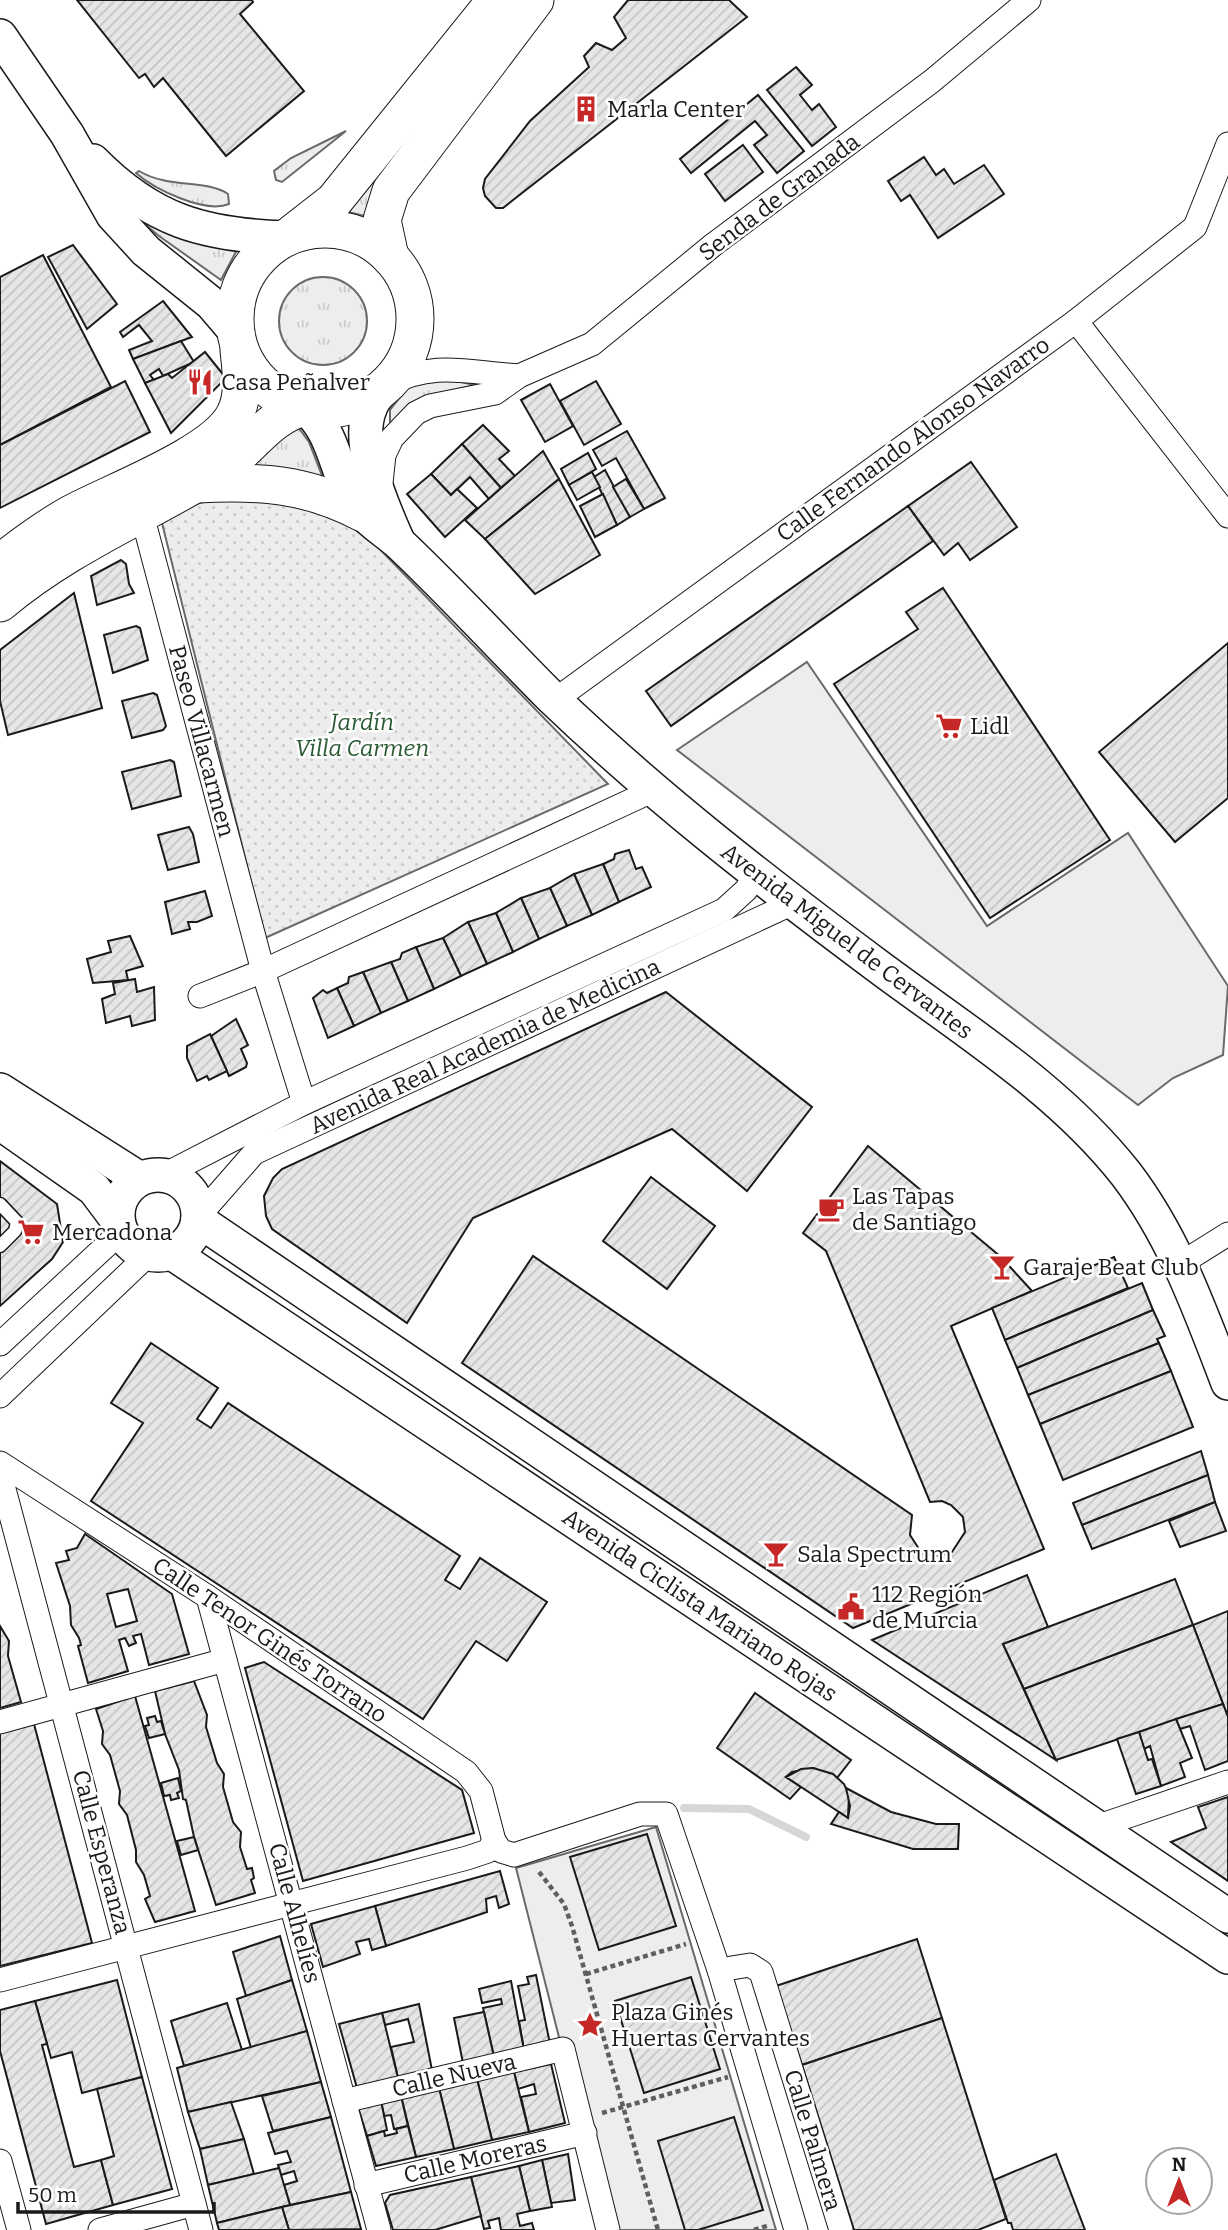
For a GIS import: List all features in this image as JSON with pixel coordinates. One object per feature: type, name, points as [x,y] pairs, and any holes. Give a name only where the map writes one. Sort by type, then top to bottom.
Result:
[{"type":"main road","points":[[0,563],[70,515],[153,474],[215,436],[230,423],[240,399],[234,315],[241,284],[259,257],[334,201],[496,0]]},
{"type":"main road","points":[[192,484],[280,484],[371,504],[367,417],[376,397],[405,360],[414,331],[411,291],[390,257],[382,220],[391,191],[535,0]]},
{"type":"main road","points":[[0,36],[67,134],[100,195],[128,233],[212,304],[237,340],[257,380],[271,392],[304,407],[322,410],[357,404],[387,385]]},
{"type":"main road","points":[[67,134],[117,186],[175,221],[220,233],[285,238],[312,230],[341,230],[359,236],[390,257]]},
{"type":"main road","points":[[0,603],[37,572],[235,459],[276,419],[304,407]]},
{"type":"main road","name":"Avenida Miguel de Cervantes","points":[[304,407],[323,425],[351,497],[371,504],[400,544],[555,700],[654,790],[756,874],[996,1053],[1072,1114],[1128,1177],[1180,1264],[1228,1384]]},
{"type":"main road","points":[[0,1090],[151,1178],[181,1182],[198,1207],[198,1219],[190,1240],[160,1254],[137,1250],[94,1189],[2,1128]]},
{"type":"main road","points":[[120,1226],[122,1196],[151,1178]]},
{"type":"main road","name":"Avenida Ciclista Mariano Rojas","points":[[198,1219],[1228,1916]]},
{"type":"main road","name":"Avenida Ciclista Mariano Rojas","points":[[160,1254],[1228,1957]]},
{"type":"street","name":"Senda de Granada","points":[[371,504],[384,455],[404,422],[430,406],[495,393],[519,376],[592,344],[713,245],[932,81],[1029,0]]},
{"type":"street","name":"Calle Fernando Alonso Navarro","points":[[555,700],[1076,321],[1195,227],[1228,144]]},
{"type":"street","points":[[1076,321],[1228,516]]},
{"type":"street","points":[[387,385],[422,370],[440,368],[519,376]]},
{"type":"street","name":"Paseo Villacarmen","points":[[141,511],[263,971],[304,1103]]},
{"type":"street","points":[[200,996],[263,971],[654,790]]},
{"type":"street","name":"Avenida Real Academia de Medicina","points":[[151,1178],[304,1103],[724,910],[746,890],[756,874]]},
{"type":"street","name":"Avenida Real Academia de Medicina","points":[[198,1219],[254,1153],[793,903]]},
{"type":"street","points":[[0,1344],[120,1226]]},
{"type":"street","points":[[1180,1264],[1228,1234]]},
{"type":"street","points":[[0,1396],[160,1254]]},
{"type":"street","name":"Calle Tenor Ginés Torrano","points":[[0,1463],[208,1597],[466,1772],[481,1791],[492,1846]]},
{"type":"street","name":"Calle Esperanza","points":[[0,1474],[201,2230]]},
{"type":"street","name":"Calle Alhelíes","points":[[208,1597],[379,2230]]},
{"type":"street","points":[[0,1722],[225,1660]]},
{"type":"street","points":[[1097,1827],[1228,1782]]},
{"type":"street","name":"Calle Palmera","points":[[519,1854],[640,1814],[663,1812],[674,1831],[719,1970],[796,2230]]},
{"type":"street","points":[[0,1980],[467,1858],[492,1846],[504,1853],[519,1854]]},
{"type":"street","name":"Calle Palmera","points":[[719,1970],[750,1965],[761,1972],[841,2230]]},
{"type":"street","name":"Calle Nueva","points":[[344,2101],[563,2049],[583,2126]]},
{"type":"street","points":[[583,2126],[608,2230]]},
{"type":"street","name":"Calle Moreras","points":[[366,2185],[583,2126]]},
{"type":"street","points":[[0,2161],[19,2230]]},
{"type":"street","points":[[100,2230],[194,2204]]},
{"type":"lane","points":[[304,1103],[304,1130]]},
{"type":"lane","points":[[0,1204],[15,1218],[17,1227],[0,1246]]},
{"type":"path","points":[[519,1854],[552,1885],[564,1904],[658,2230]]},
{"type":"path","points":[[586,1974],[708,1937]]},
{"type":"path","points":[[583,2126],[624,2107],[748,2071]]},
{"type":"green space","points":[[346,131],[282,182],[276,180],[274,171],[291,158]]},
{"type":"green space","points":[[414,131],[365,216],[348,212]]},
{"type":"green space","points":[[139,171],[162,180],[219,189],[228,194],[229,204],[207,206],[180,198],[144,179],[136,173]]},
{"type":"green space","points":[[135,216],[239,246],[221,280]]},
{"type":"green space","points":[[323,277],[340,281],[354,290],[363,304],[367,321],[363,338],[354,352],[340,361],[323,365],[306,361],[292,352],[283,338],[279,321],[283,304],[292,290],[306,281]]},
{"type":"green space","points":[[442,378],[475,385],[434,395],[390,425],[390,410],[411,383]]},
{"type":"green space","points":[[293,420],[309,442],[326,486],[253,466]]},
{"type":"green space","name":"Jardín Villa Carmen","points":[[232,496],[282,497],[329,514],[369,538],[608,784],[265,938],[162,523],[195,504]]},
{"type":"shaded area","points":[[807,662],[987,926],[1128,833],[1228,986],[1223,1055],[1173,1078],[1138,1105],[677,750]]},
{"type":"shaded area","name":"Plaza Ginés Huertas Cervantes","points":[[656,1827],[776,2230],[608,2230],[516,1868]]},
{"type":"building","points":[[77,0],[252,0],[240,14],[304,91],[226,156],[163,78],[154,87],[145,74],[139,78]]},
{"type":"building","name":"Marla Center","points":[[628,0],[729,0],[747,17],[503,208],[496,208],[485,196],[485,179],[530,121],[589,67],[584,56],[596,43],[612,50],[626,38],[614,17]]},
{"type":"building","points":[[796,67],[812,85],[800,95],[812,110],[819,104],[836,127],[812,146],[767,90]]},
{"type":"building","points":[[758,95],[804,151],[777,173],[754,145],[767,135],[755,121],[691,173],[680,159]]},
{"type":"building","points":[[743,145],[763,172],[725,201],[705,174]]},
{"type":"building","points":[[924,157],[936,175],[944,169],[954,184],[984,165],[1004,194],[938,238],[910,195],[901,201],[888,181]]},
{"type":"building","points":[[73,245],[117,304],[87,329],[48,257]]},
{"type":"building","points":[[43,255],[111,387],[0,445],[0,277]]},
{"type":"building","points":[[163,301],[192,337],[133,359],[129,350],[152,341],[139,325],[123,337],[120,332]]},
{"type":"building","points":[[181,341],[194,362],[163,376],[159,369],[150,375],[154,380],[145,383],[133,359]]},
{"type":"building","points":[[205,352],[226,378],[171,433],[145,383],[168,374],[172,378]]},
{"type":"building","points":[[125,381],[150,432],[0,508],[0,445]]},
{"type":"building","points":[[596,381],[621,424],[584,445],[560,401]]},
{"type":"building","points":[[550,384],[573,426],[545,442],[521,400]]},
{"type":"building","points":[[483,425],[509,451],[499,459],[515,476],[501,488],[462,444]]},
{"type":"building","points":[[627,431],[665,498],[644,509],[616,458],[602,466],[593,450]]},
{"type":"building","points":[[462,444],[501,488],[489,499],[470,477],[451,495],[431,474]]},
{"type":"building","points":[[543,451],[559,479],[485,539],[465,520]]},
{"type":"building","points":[[588,453],[596,469],[569,485],[561,469]]},
{"type":"building","points":[[971,462],[1017,527],[970,560],[958,543],[944,555],[908,506]]},
{"type":"building","points":[[605,470],[630,517],[617,525],[594,477]]},
{"type":"building","points":[[592,472],[600,487],[577,500],[569,485]]},
{"type":"building","points":[[431,474],[451,495],[457,489],[477,508],[445,537],[407,494]]},
{"type":"building","points":[[559,479],[600,555],[535,594],[485,539]]},
{"type":"building","points":[[626,479],[644,509],[630,517],[613,487]]},
{"type":"building","points":[[603,494],[617,525],[595,537],[580,506]]},
{"type":"building","points":[[908,506],[933,541],[671,726],[646,691]]},
{"type":"building","points":[[121,560],[126,564],[129,584],[134,593],[97,605],[91,576]]},
{"type":"building","name":"Lidl","points":[[943,588],[1110,840],[990,918],[834,684],[918,629],[906,612]]},
{"type":"building","points":[[74,593],[102,708],[8,735],[0,701],[0,650]]},
{"type":"building","points":[[136,626],[140,628],[148,660],[113,673],[104,635]]},
{"type":"building","points":[[1228,643],[1228,798],[1175,842],[1099,752]]},
{"type":"building","points":[[153,693],[157,695],[166,726],[163,730],[132,738],[122,701]]},
{"type":"building","points":[[170,760],[174,762],[181,796],[132,809],[122,772]]},
{"type":"building","points":[[189,827],[199,862],[168,870],[158,835]]},
{"type":"building","points":[[629,850],[636,869],[642,867],[651,887],[619,902],[603,864],[614,859],[615,854]]},
{"type":"building","points":[[603,864],[619,902],[592,915],[574,874]]},
{"type":"building","points":[[574,874],[592,915],[567,926],[550,888]]},
{"type":"building","points":[[550,888],[567,926],[539,939],[521,898]]},
{"type":"building","points":[[205,891],[212,916],[197,922],[188,922],[190,929],[172,934],[165,902]]},
{"type":"building","points":[[521,898],[539,939],[513,952],[496,913]]},
{"type":"building","points":[[496,913],[513,952],[487,964],[468,922]]},
{"type":"building","points":[[468,922],[487,964],[461,976],[443,938]]},
{"type":"building","points":[[130,936],[143,966],[126,971],[128,980],[93,983],[87,959],[111,952],[108,941]]},
{"type":"building","points":[[443,938],[461,976],[434,989],[416,947]]},
{"type":"building","points":[[416,947],[434,989],[408,1001],[391,962]]},
{"type":"building","points":[[391,962],[408,1001],[381,1013],[363,972]]},
{"type":"building","points":[[363,972],[381,1013],[354,1026],[337,988],[348,983],[349,977]]},
{"type":"building","points":[[135,979],[137,992],[154,987],[155,1020],[132,1026],[130,1016],[106,1023],[102,999],[115,994],[113,983]]},
{"type":"building","points":[[337,988],[354,1026],[328,1038],[313,998],[323,990],[327,993]]},
{"type":"building","points":[[666,992],[812,1107],[747,1191],[672,1129],[473,1218],[407,1323],[272,1229],[266,1216],[264,1196],[273,1178],[282,1169]]},
{"type":"building","points":[[236,1019],[248,1045],[241,1049],[247,1063],[246,1067],[229,1076],[211,1036]]},
{"type":"building","points":[[210,1034],[227,1071],[209,1080],[207,1076],[197,1081],[187,1058],[187,1046]]},
{"type":"building","points":[[868,1146],[1001,1257],[1032,1291],[951,1326],[1044,1549],[853,1628],[462,1363],[533,1256],[912,1515],[910,1535],[921,1552],[937,1556],[952,1552],[965,1532],[963,1517],[951,1505],[942,1501],[930,1502],[826,1251],[803,1233]]},
{"type":"building","name":"Mercadona","points":[[0,1161],[57,1204],[63,1242],[52,1259],[0,1306]]},
{"type":"building","points":[[651,1177],[715,1226],[667,1289],[603,1241]]},
{"type":"building","points":[[1114,1257],[1128,1288],[1005,1340],[992,1308]]},
{"type":"building","points":[[1142,1283],[1153,1310],[1017,1368],[1005,1340]]},
{"type":"building","points":[[1153,1310],[1165,1336],[1157,1339],[1159,1343],[1028,1395],[1017,1368]]},
{"type":"building","points":[[151,1343],[218,1388],[197,1419],[211,1428],[228,1403],[460,1556],[445,1580],[460,1589],[480,1558],[547,1602],[507,1661],[476,1641],[423,1719],[91,1501],[143,1423],[111,1403]]},
{"type":"building","points":[[1159,1343],[1171,1371],[1040,1424],[1028,1395]]},
{"type":"building","points":[[1171,1371],[1193,1427],[1063,1480],[1040,1424]]},
{"type":"building","points":[[1201,1451],[1208,1475],[1082,1525],[1073,1503]]},
{"type":"building","points":[[1208,1475],[1215,1502],[1092,1549],[1082,1525]]},
{"type":"building","points":[[1215,1502],[1226,1531],[1180,1547],[1169,1521]]},
{"type":"building","points":[[85,1534],[172,1594],[189,1654],[149,1665],[141,1634],[133,1636],[136,1643],[129,1646],[125,1638],[119,1640],[128,1671],[88,1683],[78,1646],[81,1645],[71,1625],[70,1606],[56,1563],[69,1560],[66,1551],[77,1548]],"holes":[[[128,1589],[137,1621],[116,1627],[107,1594]]]},
{"type":"building","points":[[1027,1575],[1048,1627],[1003,1644],[1056,1760],[872,1640]]},
{"type":"building","points":[[1175,1579],[1193,1625],[1024,1689],[1003,1644]]},
{"type":"building","points":[[1228,1611],[1228,1717],[1193,1625]]},
{"type":"building","points":[[1193,1625],[1223,1704],[1056,1760],[1024,1689]]},
{"type":"building","points":[[0,1626],[9,1641],[8,1656],[21,1702],[0,1708]]},
{"type":"building","points":[[264,1662],[462,1790],[474,1833],[303,1881],[245,1668]]},
{"type":"building","points":[[194,1681],[207,1715],[206,1727],[217,1763],[224,1774],[223,1787],[233,1822],[241,1832],[240,1847],[247,1869],[252,1868],[254,1878],[251,1880],[255,1893],[216,1905],[194,1837],[186,1800],[183,1799],[179,1770],[165,1734],[155,1691]]},
{"type":"building","points":[[755,1693],[851,1760],[837,1778],[813,1768],[792,1772],[786,1777],[801,1787],[790,1799],[717,1748]]},
{"type":"building","points":[[135,1696],[195,1911],[155,1922],[145,1899],[150,1896],[144,1875],[136,1862],[136,1850],[127,1815],[119,1804],[120,1791],[110,1755],[102,1744],[103,1731],[96,1709]]},
{"type":"building","points":[[1223,1704],[1228,1717],[1228,1761],[1205,1770],[1190,1726],[1180,1729],[1176,1719]]},
{"type":"building","points":[[155,1716],[157,1722],[161,1721],[165,1734],[149,1738],[145,1726],[149,1725],[147,1718]]},
{"type":"building","points":[[1176,1719],[1192,1758],[1180,1763],[1185,1777],[1161,1786],[1150,1746],[1144,1749],[1139,1732]]},
{"type":"building","points":[[34,1724],[92,1943],[0,1966],[0,1733]]},
{"type":"building","points":[[1139,1732],[1148,1760],[1152,1759],[1161,1786],[1136,1794],[1117,1739]]},
{"type":"building","points":[[813,1768],[833,1774],[844,1784],[849,1795],[848,1818],[786,1777],[801,1769]]},
{"type":"building","points":[[178,1778],[181,1791],[177,1793],[179,1798],[171,1800],[170,1795],[164,1796],[161,1783]]},
{"type":"building","points":[[846,1788],[891,1812],[936,1824],[959,1824],[958,1849],[913,1849],[831,1824],[839,1812],[848,1818],[850,1806]]},
{"type":"building","points":[[1228,1797],[1228,1881],[1171,1842],[1206,1828],[1198,1807]]},
{"type":"building","points":[[647,1834],[676,1926],[599,1950],[570,1857]]},
{"type":"building","points":[[194,1837],[198,1850],[181,1855],[177,1841]]},
{"type":"building","points":[[500,1871],[509,1904],[499,1908],[496,1896],[486,1899],[487,1912],[386,1946],[375,1906]]},
{"type":"building","points":[[375,1906],[386,1946],[372,1950],[369,1939],[356,1942],[360,1954],[323,1967],[311,1924]]},
{"type":"building","points":[[280,1936],[292,1980],[246,1996],[233,1952]]},
{"type":"building","points":[[917,1939],[942,2018],[802,2065],[776,1986]]},
{"type":"building","points":[[536,1975],[550,2044],[524,2050],[519,2021],[525,2020],[518,1986],[529,1984],[527,1977]]},
{"type":"building","points":[[691,1977],[720,2069],[644,2093],[615,2001]]},
{"type":"building","points":[[117,1980],[142,2077],[82,2093],[72,2052],[51,2058],[35,2001]]},
{"type":"building","points":[[292,1980],[307,2031],[251,2048],[237,1999]]},
{"type":"building","points":[[511,1981],[524,2050],[494,2057],[483,2008],[502,2004],[501,1999],[482,2003],[479,1989]]},
{"type":"building","points":[[35,2001],[47,2044],[42,2045],[74,2167],[101,2160],[113,2205],[46,2224],[0,2051],[0,2010]]},
{"type":"building","points":[[227,2003],[242,2050],[184,2066],[171,2021]]},
{"type":"building","points":[[419,2004],[432,2070],[398,2078],[391,2047],[414,2042],[408,2019],[385,2025],[382,2013]]},
{"type":"building","points":[[484,2012],[494,2057],[463,2063],[454,2018]]},
{"type":"building","points":[[382,2013],[398,2078],[357,2088],[339,2024]]},
{"type":"building","points":[[942,2018],[1006,2219],[978,2230],[854,2230],[802,2065]]},
{"type":"building","points":[[307,2031],[321,2082],[188,2112],[177,2068]]},
{"type":"building","points":[[551,2064],[565,2123],[529,2132],[521,2097],[536,2094],[534,2084],[518,2089],[514,2072]]},
{"type":"building","points":[[514,2072],[529,2132],[492,2140],[477,2079]]},
{"type":"building","points":[[142,2077],[172,2189],[113,2205],[101,2160],[114,2156],[97,2089]]},
{"type":"building","points":[[477,2079],[492,2140],[454,2149],[439,2088]]},
{"type":"building","points":[[321,2082],[331,2117],[273,2131],[262,2096]]},
{"type":"building","points":[[439,2088],[454,2149],[416,2157],[401,2096]]},
{"type":"building","points":[[401,2096],[408,2126],[394,2129],[391,2115],[384,2116],[381,2101]]},
{"type":"building","points":[[381,2101],[387,2130],[367,2136],[358,2107]]},
{"type":"building","points":[[231,2102],[244,2139],[200,2149],[188,2112]]},
{"type":"building","points":[[331,2117],[351,2192],[290,2205],[284,2185],[297,2181],[294,2171],[281,2175],[278,2165],[291,2162],[287,2151],[275,2154],[268,2133]]},
{"type":"building","points":[[734,2117],[763,2210],[698,2230],[685,2230],[658,2141]]},
{"type":"building","points":[[408,2126],[416,2157],[376,2166],[367,2136],[384,2131],[385,2136]]},
{"type":"building","points":[[244,2139],[254,2174],[208,2185],[200,2149]]},
{"type":"building","points":[[568,2154],[575,2200],[551,2203],[542,2160]]},
{"type":"building","points":[[1056,2154],[1085,2230],[1013,2230],[1011,2223],[1008,2223],[994,2180]]},
{"type":"building","points":[[542,2160],[552,2207],[530,2211],[519,2166]]},
{"type":"building","points":[[519,2166],[530,2211],[517,2214],[520,2226],[532,2223],[534,2230],[501,2230],[499,2218],[488,2221],[490,2228],[484,2229],[471,2177]]},
{"type":"building","points":[[279,2168],[290,2205],[217,2223],[208,2185]]},
{"type":"building","points":[[471,2177],[481,2216],[435,2230],[393,2230],[385,2203],[390,2195]]},
{"type":"building","points":[[351,2192],[361,2229],[289,2230],[282,2207]]},
{"type":"building","points":[[282,2207],[289,2230],[219,2230],[217,2223]]},
{"type":"waterway","points":[[684,1808],[749,1809],[806,1837]]},
{"type":"place","name":"Marla Center","points":[[586,109]]},
{"type":"place","name":"Casa Peñalver","points":[[200,382]]},
{"type":"place","name":"Lidl","points":[[949,726]]},
{"type":"place","name":"Las Tapas de Santiago","points":[[831,1209]]},
{"type":"place","name":"Mercadona","points":[[31,1232]]},
{"type":"place","name":"Garaje Beat Club","points":[[1002,1267]]},
{"type":"place","name":"Sala Spectrum","points":[[776,1554]]},
{"type":"place","name":"112 Región de Murcia","points":[[851,1607]]},
{"type":"place","name":"Plaza Ginés Huertas Cervantes","points":[[590,2025]]}]
